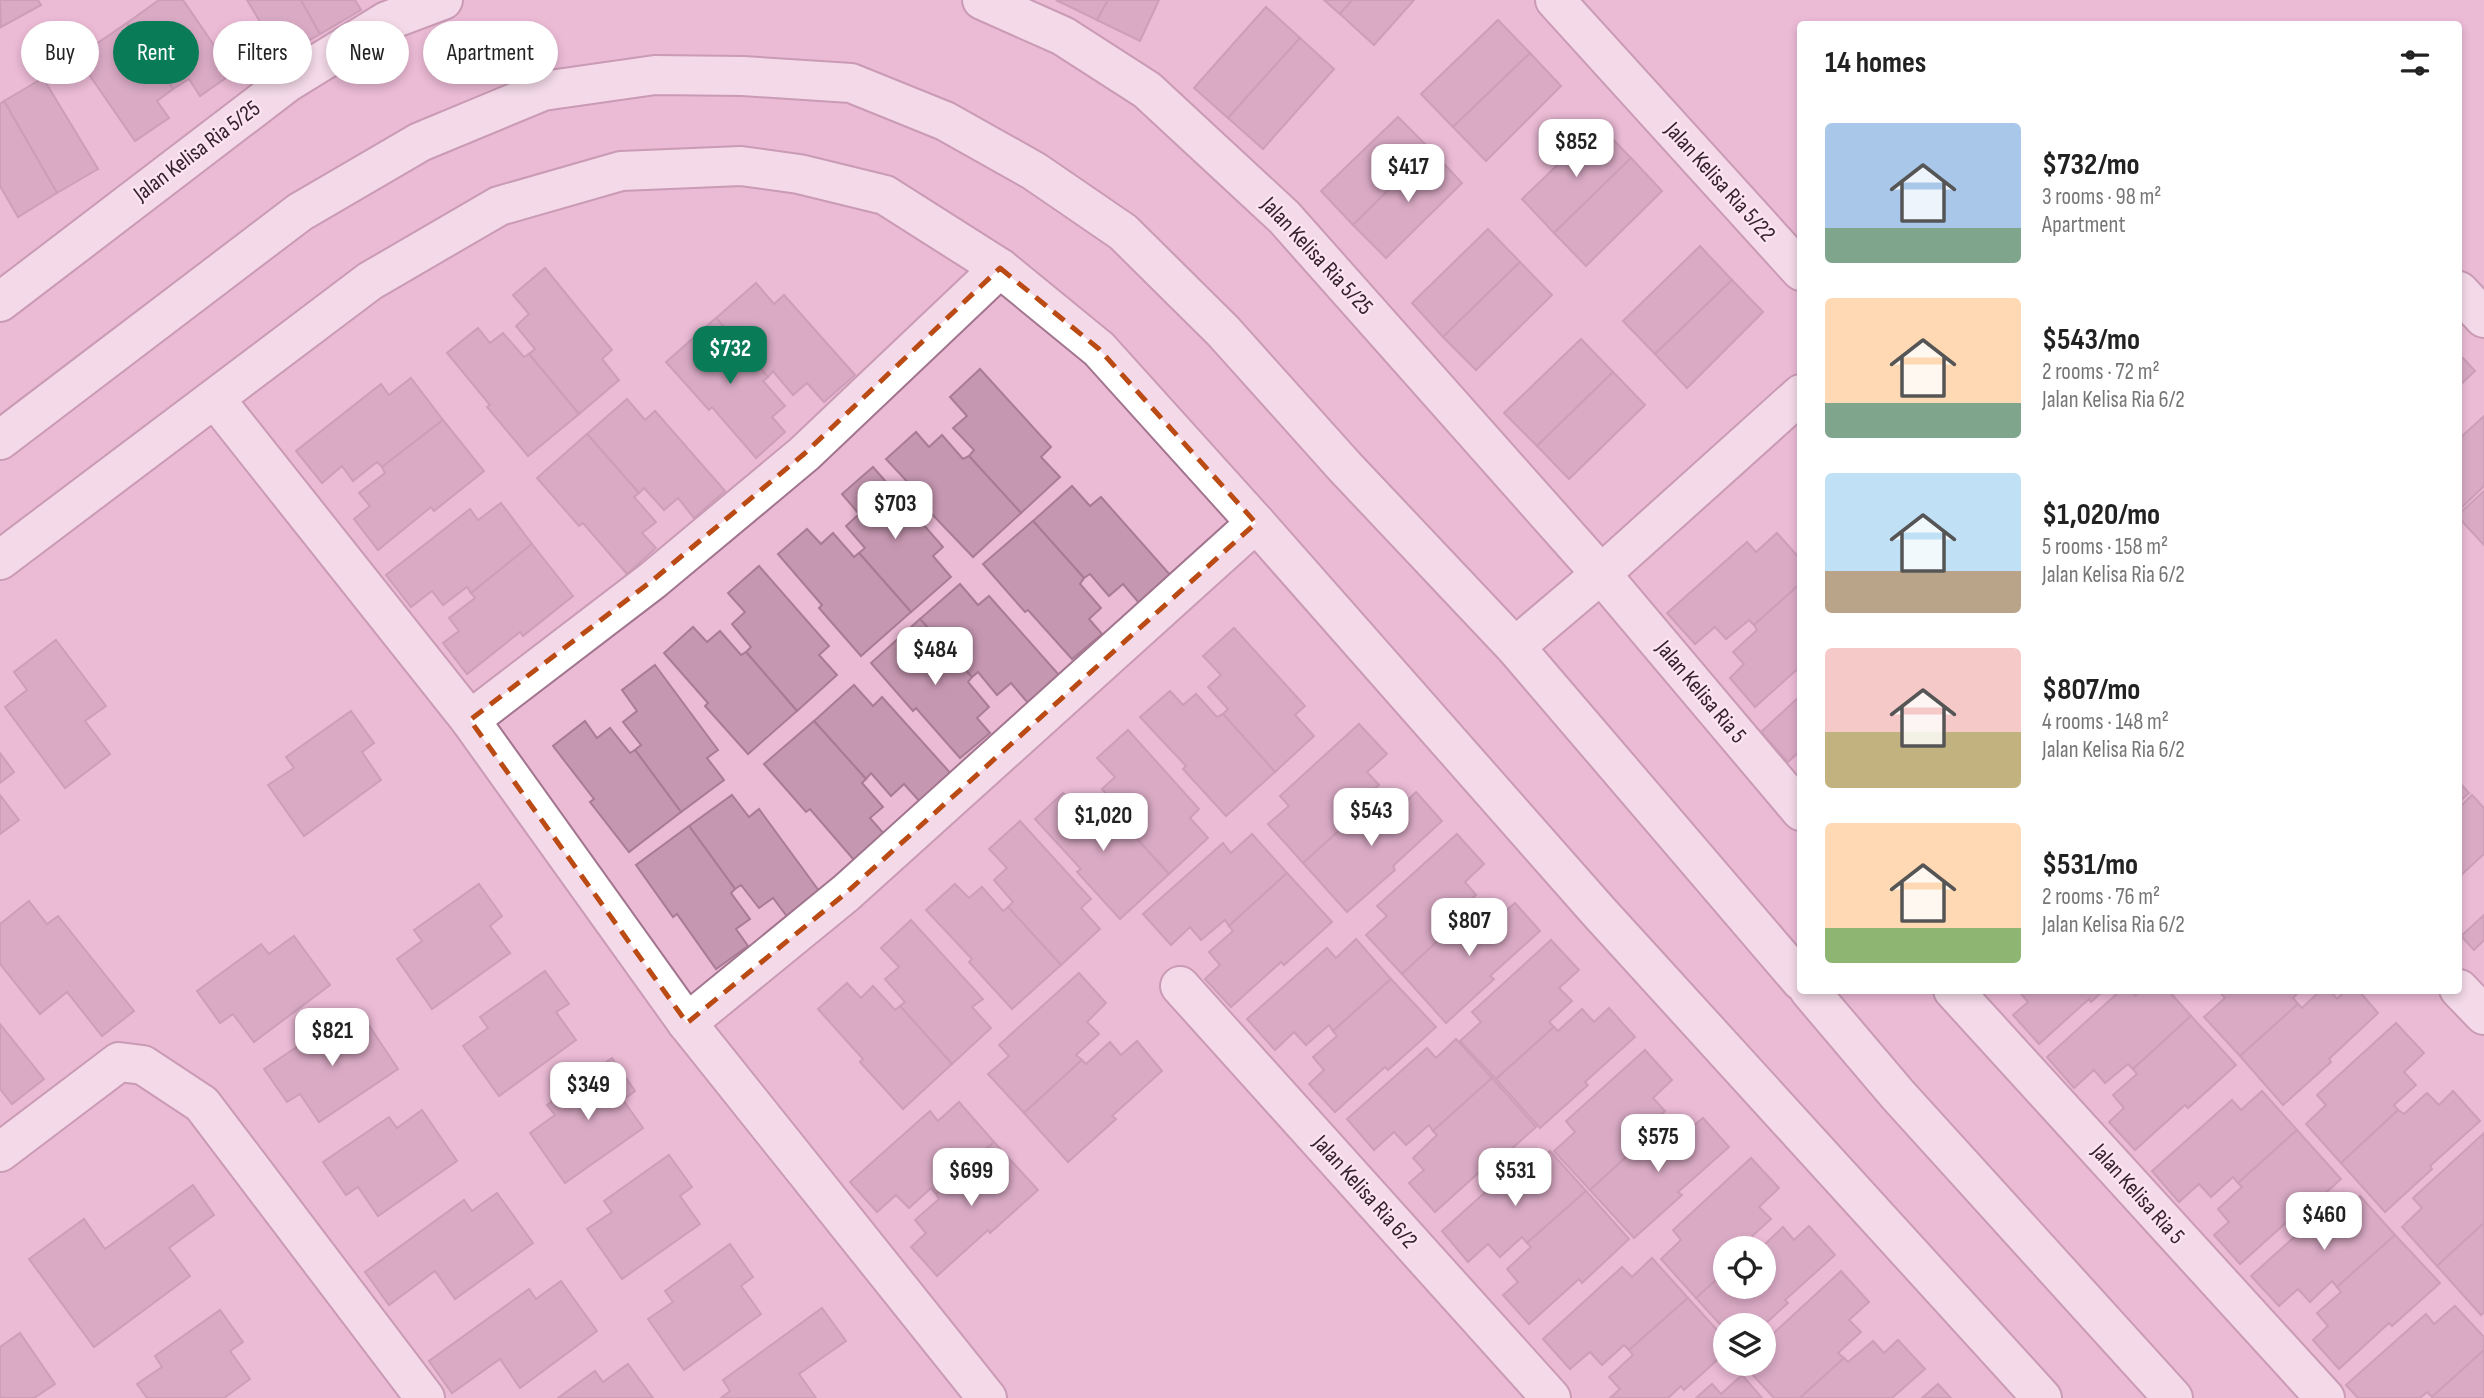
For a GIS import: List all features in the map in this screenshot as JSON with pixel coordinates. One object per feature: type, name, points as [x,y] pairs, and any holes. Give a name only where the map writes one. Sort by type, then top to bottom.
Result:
[{"type":"street","name":"Jalan Kelisa Ria 5/25","points":[[0,302],[288,82],[387,21],[443,0]]},
{"type":"street","name":"Jalan Kelisa Ria 5/25","points":[[982,0],[1063,36],[1147,90],[1284,217],[1601,574]]},
{"type":"street","name":"Jalan Kelisa Ria 5/22","points":[[1555,0],[1797,267]]},
{"type":"street","points":[[0,440],[300,212],[419,142],[543,91],[655,75],[743,76],[851,83],[956,127],[1034,171],[1123,232],[1223,331],[1345,467],[1515,647],[1797,976]]},
{"type":"street","points":[[0,559],[370,281],[499,206],[621,171],[741,166],[799,174],[885,195],[1000,268],[1099,349],[1599,912],[2042,1398]]},
{"type":"street","points":[[470,720],[653,580],[804,454],[1000,268]]},
{"type":"street","points":[[2462,294],[2484,318]]},
{"type":"street","points":[[1515,647],[1601,574],[1797,398]]},
{"type":"street","points":[[215,399],[470,720],[687,1023],[987,1398]]},
{"type":"street","points":[[687,1023],[846,893],[1256,523]]},
{"type":"street","name":"Jalan Kelisa Ria 5","points":[[1601,574],[1797,806]]},
{"type":"street","name":"Jalan Kelisa Ria 6/2","points":[[1180,986],[1550,1398]]},
{"type":"street","points":[[2462,992],[2484,1015]]},
{"type":"street","points":[[1812,994],[1898,1095],[2173,1398]]},
{"type":"street","name":"Jalan Kelisa Ria 5","points":[[1956,994],[2325,1398]]},
{"type":"street","points":[[0,1152],[119,1062],[143,1065],[202,1104],[425,1398]]},
{"type":"highlighted area","points":[[1000,268],[1099,349],[1256,523],[846,893],[687,1023],[470,720],[653,580],[804,454]]},
{"type":"building","points":[[0,0],[38,0],[41,5],[1,27]]},
{"type":"building","points":[[159,0],[183,0],[197,21],[130,21]]},
{"type":"building","points":[[247,0],[301,0],[320,34],[312,39],[312,21],[260,21]]},
{"type":"building","points":[[301,0],[355,0],[361,10],[342,21],[326,21],[326,30],[320,34]]},
{"type":"building","points":[[1056,0],[1108,0],[1097,20]]},
{"type":"building","points":[[1108,0],[1159,0],[1140,41],[1097,20]]},
{"type":"building","points":[[1324,0],[1352,0],[1340,14]]},
{"type":"building","points":[[1352,0],[1414,0],[1374,45],[1340,14]]},
{"type":"building","points":[[1266,7],[1300,38],[1228,118],[1194,88]]},
{"type":"building","points":[[1498,20],[1530,53],[1453,127],[1421,94]]},
{"type":"building","points":[[199,23],[213,44],[213,84],[217,84],[200,96],[192,84],[199,84]]},
{"type":"building","points":[[113,33],[113,84],[170,84],[173,89],[157,101],[169,118],[135,141],[96,84],[99,84],[99,42]]},
{"type":"building","points":[[1300,38],[1334,69],[1263,149],[1228,118]]},
{"type":"building","points":[[1530,53],[1561,86],[1486,161],[1453,127]]},
{"type":"building","points":[[33,84],[47,84],[98,169],[57,193],[4,101]]},
{"type":"building","points":[[4,101],[57,193],[18,217],[0,186],[0,104]]},
{"type":"building","points":[[1398,117],[1430,149],[1353,225],[1321,191]]},
{"type":"building","points":[[1599,125],[1631,158],[1554,233],[1522,199]]},
{"type":"building","points":[[1430,149],[1462,183],[1386,258],[1353,225]]},
{"type":"building","points":[[1631,158],[1662,191],[1586,266],[1554,233]]},
{"type":"building","points":[[1488,229],[1520,262],[1443,337],[1412,303]]},
{"type":"building","points":[[1700,246],[1732,280],[1655,354],[1623,321]]},
{"type":"building","points":[[1520,262],[1552,295],[1476,370],[1443,337]]},
{"type":"building","points":[[545,268],[612,350],[602,359],[619,380],[579,414],[529,354],[535,349],[516,326],[529,314],[513,295]]},
{"type":"building","points":[[1732,280],[1763,312],[1687,388],[1655,354]]},
{"type":"building","points":[[756,283],[774,304],[784,295],[855,375],[824,402],[807,383],[793,395],[773,371],[768,377],[716,318]]},
{"type":"building","points":[[716,318],[768,377],[763,381],[785,406],[772,417],[785,432],[756,458],[712,407],[709,410],[666,362]]},
{"type":"building","points":[[478,328],[490,343],[503,333],[524,357],[529,354],[579,414],[528,456],[447,353]]},
{"type":"building","points":[[1581,339],[1613,372],[1537,446],[1504,413]]},
{"type":"building","points":[[2462,359],[2475,371],[2462,383]]},
{"type":"building","points":[[980,369],[1051,447],[1041,457],[1060,477],[1021,513],[969,456],[974,450],[953,428],[967,416],[950,397]]},
{"type":"building","points":[[1613,372],[1645,405],[1569,479],[1537,446]]},
{"type":"building","points":[[411,378],[443,420],[382,467],[377,462],[353,481],[342,466],[322,483],[296,451],[381,384],[389,395]]},
{"type":"building","points":[[627,399],[645,420],[655,411],[725,491],[694,518],[678,498],[664,510],[644,488],[639,493],[587,434]]},
{"type":"building","points":[[2484,416],[2484,486],[2462,507],[2462,436]]},
{"type":"building","points":[[443,420],[484,471],[434,511],[431,507],[378,550],[354,519],[370,506],[359,493],[385,473],[382,467]]},
{"type":"building","points":[[916,432],[929,447],[942,435],[963,459],[969,456],[1021,513],[973,557],[929,511],[932,508],[886,459]]},
{"type":"building","points":[[587,434],[639,493],[634,497],[656,522],[642,533],[656,548],[627,574],[583,523],[579,526],[537,478]]},
{"type":"building","points":[[873,467],[943,547],[933,556],[951,577],[911,612],[859,553],[865,548],[846,526],[859,514],[842,494]]},
{"type":"building","points":[[1072,486],[1090,506],[1101,497],[1171,576],[1140,604],[1123,584],[1109,596],[1090,574],[1084,578],[1033,521]]},
{"type":"building","points":[[2484,491],[2484,545],[2462,521],[2462,511]]},
{"type":"building","points":[[501,503],[532,544],[471,593],[467,587],[443,605],[432,591],[411,607],[386,575],[470,509],[478,520]]},
{"type":"building","points":[[1033,521],[1084,578],[1080,584],[1101,608],[1089,619],[1102,634],[1072,659],[1028,610],[1025,612],[983,564]]},
{"type":"building","points":[[807,529],[821,544],[833,533],[854,557],[859,553],[911,612],[861,656],[819,608],[822,605],[778,554]]},
{"type":"building","points":[[1777,533],[1797,556],[1797,587],[1754,625],[1749,620],[1726,639],[1715,627],[1695,644],[1667,613],[1747,542],[1756,552]]},
{"type":"building","points":[[532,544],[573,596],[523,636],[520,632],[467,674],[443,643],[459,631],[449,618],[475,598],[471,593]]},
{"type":"building","points":[[759,566],[829,646],[819,655],[837,675],[797,711],[746,652],[751,647],[732,624],[745,612],[728,593]]},
{"type":"building","points":[[960,584],[978,605],[989,596],[1059,675],[1028,703],[1011,683],[997,695],[978,672],[972,677],[920,619]]},
{"type":"building","points":[[1797,587],[1797,670],[1755,707],[1730,678],[1744,664],[1733,652],[1757,630],[1754,625]]},
{"type":"building","points":[[920,619],[972,677],[968,682],[989,707],[977,718],[990,733],[960,758],[916,708],[913,711],[871,663]]},
{"type":"building","points":[[693,627],[707,642],[720,631],[741,655],[746,652],[797,711],[748,754],[705,706],[708,703],[664,653]]},
{"type":"building","points":[[1234,628],[1305,706],[1295,715],[1314,736],[1275,772],[1223,714],[1228,709],[1208,687],[1221,675],[1203,656]]},
{"type":"building","points":[[56,640],[106,706],[85,721],[110,754],[65,788],[5,707],[27,690],[14,672]]},
{"type":"building","points":[[655,665],[718,750],[707,758],[724,780],[681,812],[635,750],[641,745],[623,722],[637,711],[622,690]]},
{"type":"building","points":[[854,685],[873,706],[882,697],[953,776],[922,804],[904,784],[891,796],[871,773],[866,779],[814,721]]},
{"type":"building","points":[[1170,691],[1183,705],[1196,694],[1217,717],[1223,714],[1275,772],[1226,816],[1183,769],[1186,766],[1140,717]]},
{"type":"building","points":[[1797,699],[1797,754],[1788,762],[1761,732]]},
{"type":"building","points":[[351,711],[374,743],[362,752],[381,780],[304,836],[268,785],[294,768],[286,757]]},
{"type":"building","points":[[585,721],[597,738],[610,728],[630,753],[635,750],[681,812],[629,852],[590,802],[594,799],[553,746]]},
{"type":"building","points":[[814,721],[866,779],[862,783],[883,807],[870,818],[884,834],[854,860],[810,809],[806,812],[764,764]]},
{"type":"building","points":[[1359,724],[1387,754],[1367,772],[1379,785],[1357,805],[1361,811],[1303,863],[1268,824],[1289,806],[1280,796]]},
{"type":"building","points":[[1128,730],[1199,809],[1190,818],[1208,838],[1169,874],[1116,816],[1122,812],[1102,789],[1115,777],[1097,758]]},
{"type":"building","points":[[0,753],[14,772],[0,783]]},
{"type":"building","points":[[2462,785],[2469,793],[2462,799]]},
{"type":"building","points":[[1416,792],[1442,821],[1393,866],[1395,870],[1347,912],[1303,863],[1361,811],[1366,815],[1390,793],[1402,806]]},
{"type":"building","points":[[1063,793],[1078,808],[1090,796],[1112,820],[1116,816],[1169,874],[1120,919],[1077,872],[1081,869],[1035,819]]},
{"type":"building","points":[[0,795],[19,820],[0,834]]},
{"type":"building","points":[[732,795],[749,817],[759,809],[822,895],[789,919],[773,898],[759,908],[741,885],[735,889],[689,826]]},
{"type":"building","points":[[2472,795],[2484,808],[2484,854],[2462,874],[2462,805]]},
{"type":"building","points":[[1020,821],[1091,899],[1081,908],[1100,929],[1061,965],[1008,907],[1013,902],[994,880],[1007,868],[989,849]]},
{"type":"building","points":[[689,826],[735,889],[731,893],[750,919],[736,929],[748,946],[716,969],[677,914],[673,917],[636,865]]},
{"type":"building","points":[[1252,834],[1287,873],[1229,926],[1225,920],[1201,940],[1190,927],[1171,945],[1143,914],[1223,843],[1231,853]]},
{"type":"building","points":[[1457,834],[1484,864],[1465,882],[1476,895],[1454,915],[1459,921],[1402,974],[1366,935],[1387,916],[1377,906]]},
{"type":"building","points":[[1287,873],[1332,922],[1284,965],[1281,962],[1231,1007],[1205,979],[1220,965],[1209,952],[1233,931],[1229,926]]},
{"type":"building","points":[[479,884],[502,916],[490,926],[510,953],[432,1009],[397,959],[422,941],[414,930]]},
{"type":"building","points":[[955,884],[969,898],[982,887],[1003,911],[1008,907],[1061,965],[1012,1009],[969,962],[972,959],[926,910]]},
{"type":"building","points":[[29,901],[47,924],[58,916],[134,1011],[102,1036],[67,992],[40,1014],[0,964],[0,924]]},
{"type":"building","points":[[1515,903],[1540,931],[1490,976],[1494,979],[1446,1023],[1402,974],[1459,921],[1464,925],[1488,904],[1500,916]]},
{"type":"building","points":[[2484,915],[2484,940],[2474,950],[2462,935]]},
{"type":"building","points":[[911,920],[983,999],[972,1007],[991,1028],[952,1064],[900,1006],[905,1002],[885,979],[899,967],[881,948]]},
{"type":"building","points":[[294,936],[330,985],[254,1042],[233,1014],[220,1023],[197,991],[261,944],[269,954]]},
{"type":"building","points":[[1356,939],[1391,979],[1333,1031],[1329,1025],[1306,1045],[1294,1032],[1275,1050],[1247,1019],[1327,948],[1336,958]]},
{"type":"building","points":[[1551,940],[1579,970],[1559,988],[1572,1001],[1549,1022],[1554,1027],[1496,1079],[1460,1041],[1481,1022],[1472,1012]]},
{"type":"building","points":[[545,971],[569,1004],[556,1012],[576,1040],[499,1096],[463,1046],[488,1028],[480,1017]]},
{"type":"building","points":[[1079,973],[1106,1003],[1087,1022],[1099,1034],[1076,1055],[1082,1060],[1024,1113],[988,1074],[1009,1056],[999,1045]]},
{"type":"building","points":[[1391,979],[1436,1027],[1388,1070],[1385,1067],[1335,1112],[1309,1084],[1324,1070],[1313,1057],[1337,1036],[1333,1031]]},
{"type":"building","points":[[847,983],[861,998],[873,986],[895,1010],[900,1006],[952,1064],[903,1109],[860,1062],[863,1059],[818,1009]]},
{"type":"building","points":[[2021,994],[2100,994],[2091,1002],[2089,999],[2039,1044],[2013,1015],[2028,1002]]},
{"type":"building","points":[[2117,994],[2172,994],[2191,1016],[2133,1069],[2128,1064],[2105,1083],[2094,1070],[2074,1088],[2047,1057]]},
{"type":"building","points":[[2222,994],[2297,994],[2293,998],[2298,1004],[2240,1056],[2204,1017],[2225,998]]},
{"type":"building","points":[[2317,994],[2333,994],[2337,999],[2342,994],[2361,994],[2378,1013],[2329,1059],[2331,1062],[2283,1105],[2240,1056],[2298,1004],[2302,1008]]},
{"type":"building","points":[[1609,1008],[1635,1037],[1585,1082],[1588,1085],[1540,1128],[1496,1079],[1554,1027],[1558,1031],[1582,1009],[1594,1022]]},
{"type":"building","points":[[2191,1016],[2236,1065],[2188,1108],[2185,1105],[2135,1150],[2109,1122],[2124,1108],[2113,1095],[2137,1074],[2133,1069]]},
{"type":"building","points":[[364,1018],[398,1069],[319,1122],[300,1094],[287,1102],[264,1069],[331,1024],[338,1035]]},
{"type":"building","points":[[2396,1023],[2424,1053],[2404,1072],[2416,1085],[2394,1105],[2398,1110],[2341,1163],[2306,1124],[2326,1105],[2317,1095]]},
{"type":"building","points":[[0,1024],[44,1079],[12,1104],[0,1089]]},
{"type":"building","points":[[1456,1039],[1492,1078],[1433,1131],[1429,1125],[1406,1145],[1394,1132],[1374,1150],[1347,1119],[1427,1048],[1436,1058]]},
{"type":"building","points":[[1137,1041],[1162,1071],[1112,1116],[1116,1119],[1068,1162],[1024,1113],[1082,1060],[1086,1064],[1110,1042],[1121,1055]]},
{"type":"building","points":[[1645,1050],[1672,1080],[1653,1098],[1665,1111],[1643,1131],[1648,1137],[1590,1190],[1554,1151],[1575,1132],[1566,1121]]},
{"type":"building","points":[[612,1058],[635,1091],[623,1100],[643,1128],[565,1183],[530,1133],[555,1115],[547,1105]]},
{"type":"building","points":[[1492,1078],[1536,1127],[1488,1170],[1485,1167],[1435,1212],[1409,1183],[1424,1170],[1413,1158],[1437,1135],[1433,1131]]},
{"type":"building","points":[[2262,1091],[2297,1130],[2238,1183],[2233,1177],[2211,1197],[2199,1184],[2179,1202],[2152,1171],[2232,1100],[2241,1110]]},
{"type":"building","points":[[2453,1091],[2480,1121],[2385,1212],[2341,1163],[2398,1110],[2404,1114],[2427,1093],[2439,1105]]},
{"type":"building","points":[[959,1102],[994,1142],[936,1194],[931,1188],[909,1208],[896,1195],[877,1212],[850,1182],[930,1111],[938,1121]]},
{"type":"building","points":[[422,1110],[457,1161],[378,1216],[358,1187],[346,1195],[323,1162],[389,1117],[397,1128]]},
{"type":"building","points":[[1703,1118],[1729,1147],[1678,1192],[1682,1195],[1634,1238],[1590,1190],[1648,1137],[1652,1141],[1676,1119],[1687,1131]]},
{"type":"building","points":[[2297,1130],[2341,1179],[2293,1223],[2290,1219],[2240,1264],[2214,1235],[2229,1222],[2218,1209],[2242,1187],[2238,1183]]},
{"type":"building","points":[[2484,1133],[2484,1223],[2437,1266],[2402,1227],[2422,1208],[2413,1198]]},
{"type":"building","points":[[994,1142],[1038,1190],[937,1276],[911,1247],[926,1233],[915,1220],[939,1199],[936,1194]]},
{"type":"building","points":[[1550,1151],[1586,1191],[1527,1243],[1522,1237],[1500,1257],[1488,1244],[1468,1262],[1442,1231],[1521,1160],[1530,1169]]},
{"type":"building","points":[[669,1155],[692,1187],[680,1196],[700,1224],[622,1279],[587,1229],[612,1212],[604,1201]]},
{"type":"building","points":[[1751,1158],[1779,1188],[1759,1207],[1771,1219],[1752,1236],[1713,1236],[1713,1283],[1696,1298],[1661,1259],[1681,1240],[1673,1230]]},
{"type":"building","points":[[193,1185],[214,1215],[169,1248],[190,1276],[94,1347],[29,1259],[84,1219],[105,1249]]},
{"type":"building","points":[[1586,1191],[1629,1239],[1582,1283],[1579,1279],[1529,1324],[1503,1295],[1518,1282],[1507,1269],[1531,1247],[1527,1243]]},
{"type":"building","points":[[497,1193],[533,1243],[455,1299],[435,1271],[389,1305],[365,1272],[464,1200],[472,1211]]},
{"type":"building","points":[[2360,1196],[2395,1235],[2337,1287],[2332,1281],[2310,1302],[2298,1289],[2279,1306],[2251,1276],[2331,1204],[2340,1214]]},
{"type":"building","points":[[2484,1223],[2484,1312],[2481,1315],[2437,1266]]},
{"type":"building","points":[[1809,1226],[1835,1255],[1785,1300],[1788,1303],[1776,1314],[1713,1313],[1713,1317],[1696,1298],[1713,1283],[1713,1299],[1776,1299],[1776,1236],[1774,1236],[1783,1227],[1794,1240]]},
{"type":"building","points":[[2395,1235],[2440,1283],[2392,1326],[2389,1323],[2339,1369],[2313,1340],[2328,1326],[2317,1313],[2341,1292],[2337,1287]]},
{"type":"building","points":[[730,1244],[753,1277],[741,1286],[761,1314],[684,1370],[648,1319],[673,1302],[665,1291]]},
{"type":"building","points":[[1652,1258],[1688,1298],[1629,1350],[1624,1345],[1602,1365],[1590,1352],[1570,1369],[1543,1339],[1622,1267],[1632,1277]]},
{"type":"building","points":[[1841,1271],[1869,1302],[1849,1320],[1861,1332],[1838,1353],[1844,1358],[1800,1398],[1774,1398],[1754,1376],[1776,1376],[1776,1331]]},
{"type":"building","points":[[561,1281],[597,1331],[520,1388],[500,1359],[452,1393],[429,1361],[529,1289],[536,1299]]},
{"type":"building","points":[[1688,1298],[1713,1326],[1713,1364],[1684,1390],[1681,1386],[1668,1398],[1610,1398],[1620,1389],[1609,1377],[1633,1355],[1629,1350]]},
{"type":"building","points":[[2455,1306],[2484,1337],[2484,1350],[2432,1397],[2427,1392],[2420,1398],[2358,1398],[2346,1385],[2426,1314],[2434,1324]]},
{"type":"building","points":[[822,1308],[846,1341],[799,1374],[816,1398],[721,1398],[730,1391],[723,1380]]},
{"type":"building","points":[[220,1310],[243,1342],[230,1351],[250,1379],[224,1398],[147,1398],[137,1384],[162,1367],[155,1356]]},
{"type":"building","points":[[20,1333],[55,1384],[34,1398],[0,1398],[0,1347]]},
{"type":"building","points":[[1898,1340],[1925,1369],[1892,1398],[1800,1398],[1844,1358],[1848,1362],[1873,1341],[1884,1353]]},
{"type":"building","points":[[2484,1350],[2484,1398],[2432,1397]]},
{"type":"building","points":[[628,1364],[653,1398],[558,1398],[595,1371],[603,1382]]},
{"type":"building","points":[[1743,1376],[1762,1398],[1696,1398],[1712,1384],[1721,1394]]},
{"type":"building","points":[[1938,1384],[1951,1398],[1922,1398]]}]
